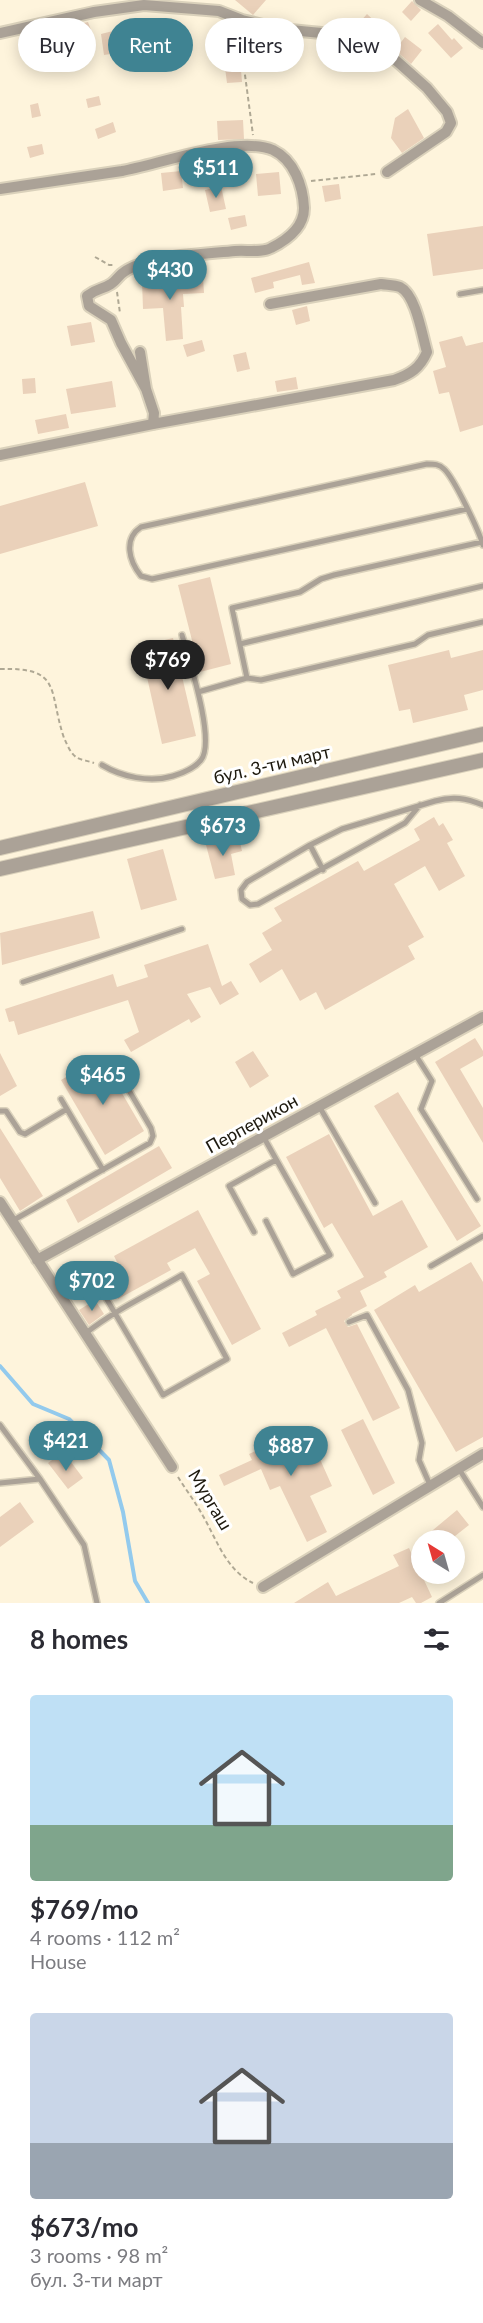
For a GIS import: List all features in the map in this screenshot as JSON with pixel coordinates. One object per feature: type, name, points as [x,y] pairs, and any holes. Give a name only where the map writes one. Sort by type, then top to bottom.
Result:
[{"type":"street","points":[[420,0],[448,16],[483,44]]},
{"type":"street","points":[[0,33],[94,12],[144,5],[219,11],[238,18]]},
{"type":"street","points":[[304,31],[342,35],[390,55],[427,88],[447,112],[451,123],[446,132],[387,172]]},
{"type":"street","points":[[0,189],[121,171],[210,150],[246,146],[272,150],[287,160],[296,173],[304,208],[301,223],[289,236],[269,249],[147,262],[125,271],[109,285],[96,288],[87,297],[89,306],[111,320],[146,389]]},
{"type":"street","points":[[0,455],[153,424],[394,380],[411,374],[422,364],[427,352],[414,307],[407,292],[398,286],[381,284],[270,304]]},
{"type":"street","points":[[140,352],[146,389],[154,413],[153,424]]},
{"type":"street","name":"бул. 3-ти март","points":[[0,848],[483,734]]},
{"type":"street","points":[[0,869],[483,760]]},
{"type":"street","name":"Перперикон","points":[[37,1260],[483,1017]]},
{"type":"street","name":"Мургаш","points":[[0,1202],[172,1467]]},
{"type":"street","points":[[263,1587],[483,1454]]},
{"type":"lane","points":[[460,294],[483,290]]},
{"type":"lane","points":[[247,678],[232,608],[300,592],[321,579],[334,575],[483,544],[467,509],[446,471],[438,465],[427,464],[141,527],[130,537],[128,544],[135,568],[141,576],[152,579],[467,509]]},
{"type":"lane","points":[[240,645],[483,586]]},
{"type":"lane","points":[[198,692],[247,678],[261,680],[404,647],[415,644],[428,635],[483,622]]},
{"type":"lane","points":[[102,765],[114,772],[141,778],[164,779],[187,771],[201,760],[205,750],[206,736],[198,692],[182,635]]},
{"type":"lane","points":[[420,805],[405,823],[323,870],[258,904],[250,905],[242,899],[241,890],[244,884],[310,845],[342,830],[420,805],[448,797],[459,797],[483,805]]},
{"type":"lane","points":[[310,845],[323,870]]},
{"type":"lane","points":[[23,982],[182,929]]},
{"type":"lane","points":[[415,1054],[432,1080],[421,1109],[477,1199]]},
{"type":"lane","points":[[12,1221],[147,1145],[153,1136],[151,1128],[117,1071]]},
{"type":"lane","points":[[61,1099],[103,1170]]},
{"type":"lane","points":[[319,1106],[375,1203]]},
{"type":"lane","points":[[0,1111],[6,1111],[20,1132],[25,1134],[67,1109]]},
{"type":"lane","points":[[263,1136],[330,1255],[294,1274],[266,1221]]},
{"type":"lane","points":[[254,1232],[229,1186],[276,1160]]},
{"type":"lane","points":[[431,1266],[483,1236]]},
{"type":"lane","points":[[84,1334],[115,1314],[182,1275],[227,1359],[164,1395],[115,1314],[89,1269]]},
{"type":"lane","points":[[349,1322],[366,1315],[408,1390],[422,1443],[419,1460],[430,1485]]},
{"type":"lane","points":[[0,1425],[40,1479],[84,1545],[97,1603]]},
{"type":"lane","points":[[458,1468],[483,1507]]},
{"type":"lane","points":[[0,1483],[40,1479]]},
{"type":"lane","points":[[439,1603],[483,1575]]},
{"type":"path","points":[[245,72],[254,147]]},
{"type":"path","points":[[299,183],[387,172]]},
{"type":"path","points":[[0,669],[19,668],[42,675],[51,684],[58,720],[68,747],[76,758],[102,765]]},
{"type":"path","name":"Мургаш","points":[[172,1467],[203,1516],[223,1554],[242,1577],[263,1587]]},
{"type":"building","points":[[235,0],[266,0],[253,15]]},
{"type":"building","points":[[412,1],[421,10],[411,21],[402,12]]},
{"type":"building","points":[[438,24],[452,40],[454,38],[463,48],[451,58],[428,33]]},
{"type":"building","points":[[108,32],[108,54],[104,55],[101,34]]},
{"type":"building","points":[[405,37],[422,50],[411,64],[401,55],[401,42]]},
{"type":"building","points":[[226,72],[241,72],[242,82],[227,83]]},
{"type":"building","points":[[99,96],[101,105],[88,108],[86,99]]},
{"type":"building","points":[[38,103],[41,116],[32,118],[30,105]]},
{"type":"building","points":[[408,109],[424,138],[402,153],[391,138],[395,118]]},
{"type":"building","points":[[243,120],[244,139],[218,140],[217,121]]},
{"type":"building","points":[[113,122],[116,132],[98,139],[95,129]]},
{"type":"building","points":[[42,144],[44,154],[30,158],[27,147]]},
{"type":"building","points":[[181,171],[183,188],[163,191],[161,173]]},
{"type":"building","points":[[279,172],[281,194],[258,196],[256,174]]},
{"type":"building","points":[[339,184],[341,199],[325,202],[322,186]]},
{"type":"building","points":[[221,186],[226,209],[210,212],[205,190]]},
{"type":"building","points":[[245,215],[247,226],[231,230],[228,218]]},
{"type":"building","points":[[483,226],[483,269],[433,276],[427,234]]},
{"type":"building","points":[[309,262],[315,283],[302,285],[300,275],[273,282],[274,288],[255,293],[251,278]]},
{"type":"building","points":[[203,278],[204,293],[183,294],[184,307],[181,307],[183,339],[166,341],[163,308],[143,309],[142,281]]},
{"type":"building","points":[[307,306],[310,321],[296,325],[292,310]]},
{"type":"building","points":[[91,322],[95,342],[71,346],[67,326]]},
{"type":"building","points":[[462,336],[466,346],[483,342],[483,425],[460,432],[449,392],[439,394],[433,371],[446,367],[439,342]]},
{"type":"building","points":[[202,340],[205,351],[187,357],[183,345]]},
{"type":"building","points":[[246,352],[250,369],[237,372],[233,355]]},
{"type":"building","points":[[296,377],[298,389],[277,392],[275,381]]},
{"type":"building","points":[[35,378],[36,393],[23,394],[22,379]]},
{"type":"building","points":[[112,381],[116,407],[71,414],[66,389]]},
{"type":"building","points":[[66,414],[69,428],[38,434],[35,420]]},
{"type":"building","points":[[85,482],[98,526],[0,554],[0,506]]},
{"type":"building","points":[[210,577],[231,664],[200,672],[178,585]]},
{"type":"building","points":[[173,638],[196,736],[162,744],[140,646]]},
{"type":"building","points":[[449,650],[451,658],[483,650],[483,690],[464,695],[468,710],[413,723],[410,709],[399,711],[388,665]]},
{"type":"building","points":[[434,817],[439,826],[443,823],[453,840],[447,843],[465,876],[439,891],[425,866],[394,884],[424,937],[408,946],[415,959],[325,1010],[316,992],[300,1001],[282,969],[260,983],[249,964],[272,950],[262,933],[282,921],[274,908],[358,861],[364,871],[420,840],[414,829]]},
{"type":"building","points":[[239,838],[242,851],[231,854],[235,875],[215,879],[206,845]]},
{"type":"building","points":[[163,849],[177,900],[141,910],[127,859]]},
{"type":"building","points":[[93,911],[100,938],[2,965],[0,933]]},
{"type":"building","points":[[208,944],[222,986],[231,981],[239,994],[220,1005],[210,987],[187,994],[201,1017],[191,1023],[189,1019],[131,1052],[124,1040],[139,1032],[128,1000],[18,1035],[14,1021],[9,1022],[5,1009],[113,974],[117,987],[148,977],[144,965]]},
{"type":"building","points":[[475,1038],[483,1051],[483,1056],[460,1069],[483,1108],[483,1143],[435,1062]]},
{"type":"building","points":[[253,1051],[269,1076],[250,1088],[235,1062]]},
{"type":"building","points":[[0,1053],[17,1086],[0,1096]]},
{"type":"building","points":[[101,1057],[144,1131],[105,1155],[61,1080]]},
{"type":"building","points":[[398,1092],[481,1226],[457,1241],[374,1106]]},
{"type":"building","points":[[0,1128],[43,1196],[20,1211],[0,1178]]},
{"type":"building","points":[[329,1134],[373,1216],[402,1200],[428,1247],[384,1272],[387,1277],[360,1291],[367,1306],[344,1321],[348,1327],[357,1324],[400,1408],[373,1421],[326,1328],[289,1347],[282,1333],[317,1315],[315,1311],[341,1298],[337,1291],[364,1277],[332,1223],[324,1228],[286,1157]]},
{"type":"building","points":[[159,1146],[172,1168],[78,1223],[66,1200]]},
{"type":"building","points":[[198,1210],[261,1329],[232,1345],[197,1281],[210,1274],[195,1248],[167,1263],[171,1270],[118,1299],[107,1278],[121,1270],[114,1256]]},
{"type":"building","points":[[471,1262],[483,1282],[483,1437],[456,1452],[374,1310],[415,1285],[419,1292]]},
{"type":"building","points":[[95,1300],[104,1314],[89,1325],[79,1310]]},
{"type":"building","points":[[363,1419],[395,1483],[373,1495],[341,1430]]},
{"type":"building","points":[[306,1428],[332,1486],[310,1496],[327,1532],[307,1542],[280,1486],[270,1490],[261,1469],[224,1486],[219,1475],[252,1460],[249,1454]]},
{"type":"building","points":[[59,1455],[65,1463],[71,1462],[83,1478],[68,1489],[48,1463]]},
{"type":"building","points":[[20,1502],[34,1522],[0,1547],[0,1517]]},
{"type":"building","points":[[457,1510],[469,1525],[463,1530],[433,1530]]},
{"type":"building","points":[[409,1548],[411,1584],[426,1584],[432,1597],[421,1603],[416,1603],[412,1597],[399,1603],[294,1603],[328,1582],[336,1596],[399,1566],[393,1555]]},
{"type":"waterway","points":[[0,1366],[33,1404],[69,1419],[109,1460],[123,1512],[135,1581],[148,1603]]}]
